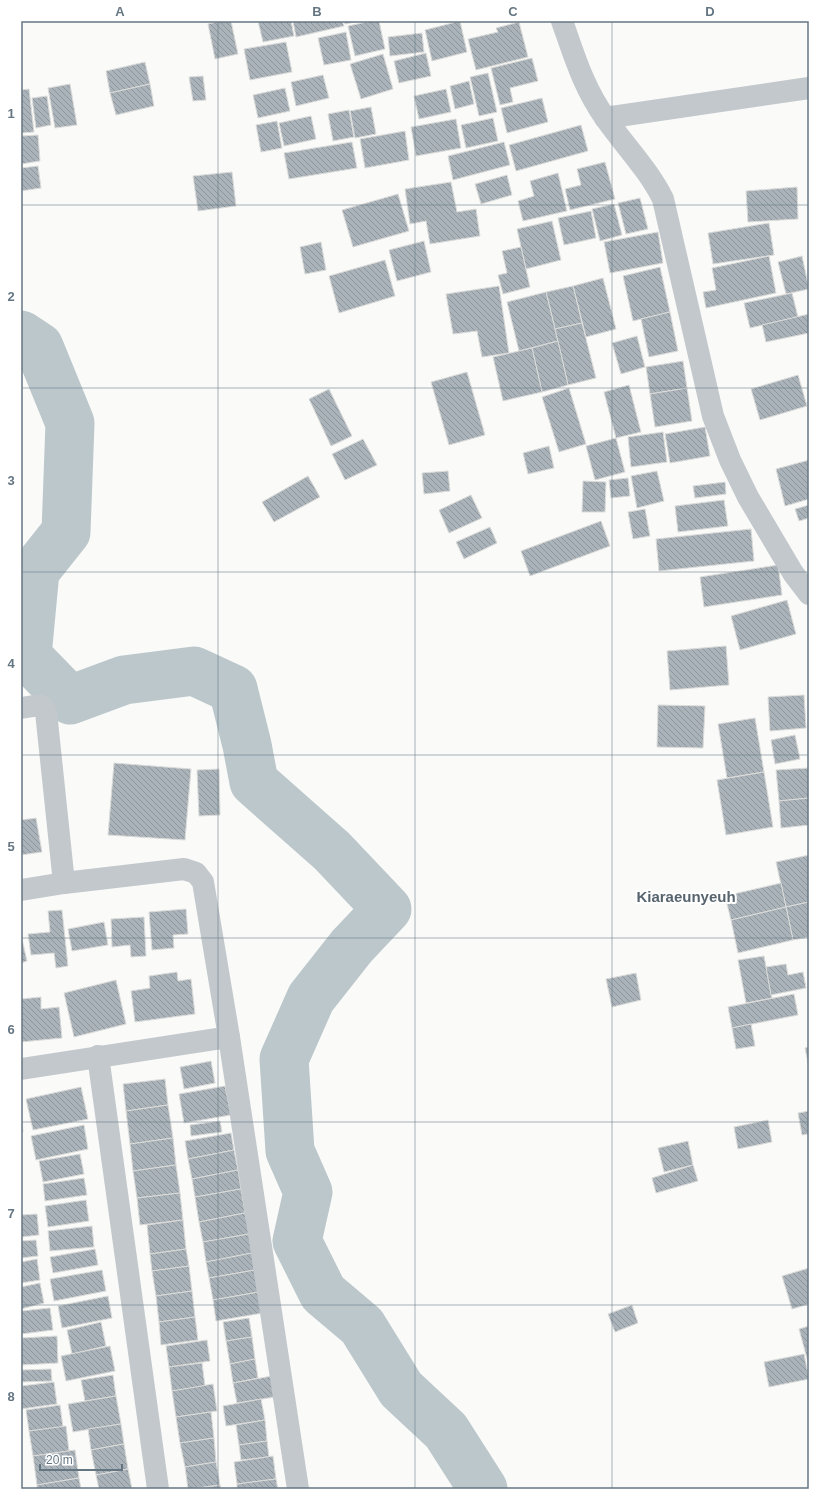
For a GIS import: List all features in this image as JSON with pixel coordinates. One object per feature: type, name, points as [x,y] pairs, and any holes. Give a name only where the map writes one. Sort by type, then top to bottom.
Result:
[{"type":"street","points":[[562,21],[588,91],[605,118],[656,184],[663,199],[713,416],[730,460],[748,497],[793,573],[809,594]]},
{"type":"street","points":[[605,118],[809,88]]},
{"type":"street","points":[[21,708],[40,706],[44,707],[46,712],[64,883]]},
{"type":"street","points":[[21,890],[64,883],[184,869],[196,873],[203,882],[229,1037],[298,1489]]},
{"type":"street","points":[[21,1069],[229,1037]]},
{"type":"street","points":[[98,1056],[158,1489]]},
{"type":"building","points":[[221,21],[231,21],[238,54],[215,59],[208,24]]},
{"type":"building","points":[[258,21],[291,21],[294,36],[263,42]]},
{"type":"building","points":[[293,21],[342,21],[344,26],[296,37]]},
{"type":"building","points":[[344,21],[360,21],[345,24]]},
{"type":"building","points":[[371,21],[379,21],[385,49],[355,56],[348,26]]},
{"type":"building","points":[[460,21],[467,52],[432,61],[425,30]]},
{"type":"building","points":[[519,22],[528,57],[476,70],[468,39],[498,32],[496,28]]},
{"type":"building","points":[[346,32],[351,60],[324,65],[318,38]]},
{"type":"building","points":[[422,33],[424,52],[390,56],[388,37]]},
{"type":"building","points":[[286,42],[292,72],[250,80],[244,49]]},
{"type":"building","points":[[426,53],[431,76],[399,83],[394,61]]},
{"type":"building","points":[[383,54],[393,89],[361,99],[350,64]]},
{"type":"building","points":[[532,58],[538,81],[510,88],[513,102],[500,105],[491,68]]},
{"type":"building","points":[[145,62],[150,84],[110,93],[106,71]]},
{"type":"building","points":[[488,73],[497,112],[479,116],[470,77]]},
{"type":"building","points":[[323,75],[329,98],[296,106],[291,82]]},
{"type":"building","points":[[203,76],[206,100],[193,101],[189,77]]},
{"type":"building","points":[[469,81],[474,104],[455,109],[450,86]]},
{"type":"building","points":[[70,84],[77,125],[55,128],[48,88]]},
{"type":"building","points":[[150,84],[154,106],[116,115],[110,93]]},
{"type":"building","points":[[285,88],[290,111],[258,118],[253,95]]},
{"type":"building","points":[[29,89],[34,132],[21,133],[21,90]]},
{"type":"building","points":[[446,89],[451,112],[419,119],[414,96]]},
{"type":"building","points":[[47,96],[51,125],[36,128],[32,98]]},
{"type":"building","points":[[542,98],[548,122],[507,133],[501,108]]},
{"type":"building","points":[[371,107],[376,134],[355,138],[350,111]]},
{"type":"building","points":[[349,110],[354,137],[333,141],[328,114]]},
{"type":"building","points":[[311,116],[316,139],[284,146],[279,123]]},
{"type":"building","points":[[493,118],[498,141],[466,148],[461,125]]},
{"type":"building","points":[[456,119],[461,148],[416,156],[411,127]]},
{"type":"building","points":[[277,121],[282,148],[261,152],[256,125]]},
{"type":"building","points":[[581,125],[588,151],[516,171],[509,145]]},
{"type":"building","points":[[405,131],[409,160],[365,168],[360,139]]},
{"type":"building","points":[[38,135],[40,161],[21,164],[21,136]]},
{"type":"building","points":[[352,142],[357,168],[289,179],[284,153]]},
{"type":"building","points":[[504,142],[510,165],[453,180],[448,156]]},
{"type":"building","points":[[605,162],[615,199],[570,210],[565,189],[581,185],[577,169]]},
{"type":"building","points":[[38,166],[41,188],[21,191],[21,168]]},
{"type":"building","points":[[232,172],[236,206],[198,211],[193,176]]},
{"type":"building","points":[[558,173],[567,211],[523,221],[518,201],[534,196],[530,181]]},
{"type":"building","points":[[507,175],[512,195],[481,204],[475,184]]},
{"type":"building","points":[[451,182],[457,212],[476,209],[480,236],[430,244],[426,221],[410,224],[405,189]]},
{"type":"building","points":[[797,187],[798,219],[748,222],[746,191]]},
{"type":"building","points":[[398,194],[409,231],[353,247],[342,210]]},
{"type":"building","points":[[640,198],[648,229],[626,234],[618,203]]},
{"type":"building","points":[[614,204],[622,235],[600,241],[592,209]]},
{"type":"building","points":[[591,211],[596,238],[564,245],[558,218]]},
{"type":"building","points":[[552,221],[561,260],[526,269],[517,229]]},
{"type":"building","points":[[769,223],[774,255],[713,264],[708,233]]},
{"type":"building","points":[[658,232],[663,263],[610,273],[604,242]]},
{"type":"building","points":[[424,241],[431,272],[397,281],[389,250]]},
{"type":"building","points":[[321,242],[326,270],[305,274],[300,247]]},
{"type":"building","points":[[521,247],[530,287],[503,294],[498,275],[507,273],[502,251]]},
{"type":"building","points":[[769,256],[776,293],[706,308],[703,292],[716,290],[712,268]]},
{"type":"building","points":[[802,256],[809,289],[786,294],[778,262]]},
{"type":"building","points":[[385,260],[395,296],[339,313],[329,276]]},
{"type":"building","points":[[660,267],[670,312],[633,321],[623,276]]},
{"type":"building","points":[[603,278],[616,329],[586,337],[573,286]]},
{"type":"building","points":[[499,286],[509,353],[482,357],[477,331],[453,334],[446,294]]},
{"type":"building","points":[[573,286],[582,323],[555,329],[546,292]]},
{"type":"building","points":[[546,292],[558,341],[519,351],[507,302]]},
{"type":"building","points":[[792,293],[798,317],[750,328],[744,303]]},
{"type":"building","points":[[670,312],[678,351],[649,357],[641,319]]},
{"type":"building","points":[[809,314],[809,333],[766,342],[762,325]]},
{"type":"building","points":[[582,323],[596,378],[568,385],[555,329]]},
{"type":"building","points":[[637,336],[645,367],[621,374],[612,343]]},
{"type":"building","points":[[558,341],[568,385],[542,392],[532,348]]},
{"type":"building","points":[[532,348],[542,392],[503,401],[493,357]]},
{"type":"building","points":[[683,361],[687,388],[650,394],[646,367]]},
{"type":"building","points":[[467,372],[485,435],[449,445],[431,382]]},
{"type":"building","points":[[798,375],[807,406],[760,420],[751,389]]},
{"type":"building","points":[[629,385],[641,432],[616,438],[604,392]]},
{"type":"building","points":[[569,388],[586,444],[559,452],[542,397]]},
{"type":"building","points":[[687,388],[692,421],[655,427],[650,394]]},
{"type":"building","points":[[329,389],[352,436],[331,446],[309,399]]},
{"type":"building","points":[[705,427],[710,456],[670,463],[665,434]]},
{"type":"building","points":[[663,432],[667,462],[631,467],[628,437]]},
{"type":"building","points":[[616,438],[625,472],[595,480],[586,446]]},
{"type":"building","points":[[363,439],[377,465],[345,480],[332,454]]},
{"type":"building","points":[[549,446],[554,468],[528,474],[523,453]]},
{"type":"building","points":[[809,460],[809,499],[785,506],[776,469]]},
{"type":"building","points":[[448,471],[450,491],[424,494],[422,473]]},
{"type":"building","points":[[657,471],[664,501],[637,508],[631,476]]},
{"type":"building","points":[[308,476],[320,497],[274,522],[262,502]]},
{"type":"building","points":[[628,478],[630,496],[611,498],[609,480]]},
{"type":"building","points":[[583,481],[606,482],[605,512],[582,512]]},
{"type":"building","points":[[725,482],[726,494],[695,498],[693,486]]},
{"type":"building","points":[[471,495],[482,518],[449,533],[439,510]]},
{"type":"building","points":[[724,500],[728,526],[678,532],[675,506]]},
{"type":"building","points":[[809,505],[809,518],[799,521],[795,509]]},
{"type":"building","points":[[645,509],[650,536],[633,539],[628,512]]},
{"type":"building","points":[[601,521],[610,546],[530,576],[521,551]]},
{"type":"building","points":[[490,527],[497,543],[464,559],[456,542]]},
{"type":"building","points":[[751,529],[754,561],[659,571],[656,539]]},
{"type":"building","points":[[778,565],[782,595],[704,607],[700,577]]},
{"type":"building","points":[[787,600],[796,634],[740,650],[731,616]]},
{"type":"building","points":[[726,646],[729,685],[670,690],[667,651]]},
{"type":"building","points":[[804,695],[806,728],[770,731],[768,697]]},
{"type":"building","points":[[658,705],[705,706],[703,748],[657,747]]},
{"type":"building","points":[[755,718],[764,772],[727,778],[718,724]]},
{"type":"building","points":[[795,735],[800,759],[775,764],[771,740]]},
{"type":"building","points":[[114,763],[191,769],[185,840],[108,835]]},
{"type":"building","points":[[809,768],[809,798],[779,801],[776,770]]},
{"type":"building","points":[[219,769],[220,815],[199,816],[197,770]]},
{"type":"building","points":[[764,772],[773,827],[726,835],[717,780]]},
{"type":"building","points":[[809,798],[809,825],[781,828],[779,801]]},
{"type":"building","points":[[36,818],[42,852],[21,855],[21,820]]},
{"type":"building","points":[[809,855],[809,902],[786,907],[776,862]]},
{"type":"building","points":[[781,883],[786,907],[731,920],[725,896]]},
{"type":"building","points":[[809,902],[809,937],[793,940],[786,907]]},
{"type":"building","points":[[786,907],[793,940],[738,953],[731,920]]},
{"type":"building","points":[[186,909],[188,934],[173,935],[174,948],[152,950],[149,912]]},
{"type":"building","points":[[62,910],[68,966],[56,968],[54,953],[31,955],[28,934],[50,932],[48,911]]},
{"type":"building","points":[[144,917],[146,956],[131,957],[130,945],[112,947],[111,919]]},
{"type":"building","points":[[104,922],[108,945],[72,951],[68,929]]},
{"type":"building","points":[[21,935],[27,961],[21,963]]},
{"type":"building","points":[[764,956],[772,998],[746,1003],[738,960]]},
{"type":"building","points":[[786,964],[788,975],[803,972],[806,988],[771,995],[766,967]]},
{"type":"building","points":[[177,972],[178,981],[191,979],[195,1014],[135,1022],[131,991],[150,988],[149,976]]},
{"type":"building","points":[[636,973],[641,1000],[612,1007],[606,979]]},
{"type":"building","points":[[116,980],[126,1024],[74,1037],[64,993]]},
{"type":"building","points":[[794,994],[798,1015],[732,1028],[728,1007]]},
{"type":"building","points":[[41,997],[41,1009],[59,1007],[62,1038],[21,1042],[21,999]]},
{"type":"building","points":[[751,1024],[755,1046],[736,1049],[732,1028]]},
{"type":"building","points":[[809,1047],[809,1067],[805,1048]]},
{"type":"building","points":[[211,1061],[215,1083],[184,1089],[180,1067]]},
{"type":"building","points":[[165,1079],[168,1105],[126,1111],[123,1084]]},
{"type":"building","points":[[225,1086],[231,1115],[184,1123],[179,1094]]},
{"type":"building","points":[[81,1087],[88,1119],[33,1130],[26,1099]]},
{"type":"building","points":[[168,1105],[173,1138],[130,1144],[126,1111]]},
{"type":"building","points":[[809,1111],[809,1134],[802,1135],[798,1113]]},
{"type":"building","points":[[21,1114],[23,1132],[21,1132]]},
{"type":"building","points":[[768,1120],[772,1142],[738,1149],[734,1127]]},
{"type":"building","points":[[220,1121],[222,1132],[191,1136],[190,1125]]},
{"type":"building","points":[[84,1125],[88,1149],[36,1160],[31,1136]]},
{"type":"building","points":[[231,1133],[234,1150],[188,1159],[185,1141]]},
{"type":"building","points":[[173,1138],[176,1165],[133,1171],[130,1144]]},
{"type":"building","points":[[688,1141],[693,1165],[664,1172],[658,1148]]},
{"type":"building","points":[[234,1150],[238,1170],[192,1179],[188,1159]]},
{"type":"building","points":[[80,1154],[84,1174],[43,1182],[39,1161]]},
{"type":"building","points":[[176,1165],[180,1193],[137,1198],[133,1171]]},
{"type":"building","points":[[693,1165],[698,1181],[656,1193],[652,1178]]},
{"type":"building","points":[[238,1170],[241,1189],[195,1197],[192,1179]]},
{"type":"building","points":[[84,1178],[87,1195],[45,1201],[43,1184]]},
{"type":"building","points":[[241,1189],[245,1213],[199,1222],[195,1197]]},
{"type":"building","points":[[180,1193],[183,1220],[140,1225],[137,1198]]},
{"type":"building","points":[[86,1200],[89,1221],[48,1227],[45,1206]]},
{"type":"building","points":[[245,1213],[249,1234],[203,1242],[199,1222]]},
{"type":"building","points":[[37,1214],[39,1235],[21,1237],[21,1215]]},
{"type":"building","points":[[183,1220],[186,1249],[150,1254],[147,1225]]},
{"type":"building","points":[[92,1226],[94,1247],[50,1251],[48,1231]]},
{"type":"building","points":[[249,1234],[252,1253],[206,1262],[203,1242]]},
{"type":"building","points":[[36,1240],[38,1256],[21,1258],[21,1241]]},
{"type":"building","points":[[95,1249],[98,1265],[53,1273],[50,1257]]},
{"type":"building","points":[[186,1249],[189,1266],[152,1271],[150,1254]]},
{"type":"building","points":[[252,1253],[255,1270],[209,1278],[206,1262]]},
{"type":"building","points":[[37,1259],[40,1280],[21,1283],[21,1262]]},
{"type":"building","points":[[189,1266],[192,1291],[156,1296],[152,1271]]},
{"type":"building","points":[[809,1268],[809,1304],[792,1309],[782,1276]]},
{"type":"building","points":[[102,1270],[106,1291],[54,1301],[50,1279]]},
{"type":"building","points":[[255,1270],[259,1292],[213,1300],[209,1278]]},
{"type":"building","points":[[40,1283],[44,1303],[21,1309],[21,1287]]},
{"type":"building","points":[[192,1291],[195,1317],[159,1322],[156,1296]]},
{"type":"building","points":[[259,1292],[263,1313],[216,1321],[213,1300]]},
{"type":"building","points":[[108,1296],[112,1318],[62,1328],[58,1306]]},
{"type":"building","points":[[632,1305],[638,1323],[615,1332],[608,1314]]},
{"type":"building","points":[[50,1308],[53,1330],[21,1334],[21,1311]]},
{"type":"building","points":[[195,1317],[198,1340],[161,1345],[159,1322]]},
{"type":"building","points":[[249,1318],[252,1337],[226,1341],[223,1322]]},
{"type":"building","points":[[101,1322],[106,1346],[72,1354],[67,1330]]},
{"type":"building","points":[[809,1326],[809,1366],[799,1329]]},
{"type":"building","points":[[57,1336],[58,1363],[21,1365],[21,1338]]},
{"type":"building","points":[[252,1337],[255,1359],[230,1364],[226,1341]]},
{"type":"building","points":[[207,1340],[210,1361],[169,1367],[166,1346]]},
{"type":"building","points":[[110,1346],[115,1371],[66,1381],[61,1356]]},
{"type":"building","points":[[804,1354],[809,1379],[769,1387],[764,1362]]},
{"type":"building","points":[[255,1359],[258,1378],[233,1383],[230,1364]]},
{"type":"building","points":[[202,1363],[205,1386],[172,1391],[169,1367]]},
{"type":"building","points":[[51,1369],[52,1381],[21,1382],[21,1370]]},
{"type":"building","points":[[113,1375],[116,1396],[85,1401],[81,1380]]},
{"type":"building","points":[[272,1376],[275,1397],[237,1403],[233,1383]]},
{"type":"building","points":[[54,1382],[57,1404],[21,1409],[21,1386]]},
{"type":"building","points":[[213,1384],[217,1411],[176,1417],[172,1391]]},
{"type":"building","points":[[116,1396],[121,1424],[73,1432],[68,1404]]},
{"type":"building","points":[[261,1399],[265,1420],[226,1426],[223,1406]]},
{"type":"building","points":[[60,1405],[63,1427],[29,1431],[26,1410]]},
{"type":"building","points":[[211,1412],[214,1438],[180,1443],[176,1417]]},
{"type":"building","points":[[265,1420],[267,1441],[239,1445],[236,1425]]},
{"type":"building","points":[[121,1424],[124,1444],[91,1450],[88,1429]]},
{"type":"building","points":[[66,1426],[69,1451],[33,1456],[29,1431]]},
{"type":"building","points":[[214,1438],[216,1462],[185,1467],[180,1443]]},
{"type":"building","points":[[267,1441],[269,1457],[241,1460],[239,1445]]},
{"type":"building","points":[[124,1444],[128,1469],[96,1475],[91,1450]]},
{"type":"building","points":[[75,1450],[79,1478],[37,1485],[33,1456]]},
{"type":"building","points":[[273,1456],[276,1479],[237,1484],[234,1462]]},
{"type":"building","points":[[216,1462],[220,1485],[188,1489],[185,1467]]},
{"type":"building","points":[[128,1469],[132,1489],[99,1489],[96,1475]]},
{"type":"building","points":[[79,1478],[81,1489],[37,1489],[37,1485]]},
{"type":"building","points":[[276,1479],[278,1489],[237,1489],[237,1484]]},
{"type":"building","points":[[220,1485],[221,1489],[196,1489]]},
{"type":"waterway","points":[[21,335],[39,347],[70,423],[66,532],[35,571],[27,656],[70,700],[124,680],[194,671],[233,689],[247,745],[254,782],[332,851],[387,909],[352,946],[311,998],[284,1059],[290,1151],[308,1192],[297,1241],[323,1293],[362,1326],[401,1389],[446,1431],[483,1489]]},
{"type":"district","name":"Kiaraeunyeuh","points":[[686,897]]}]
